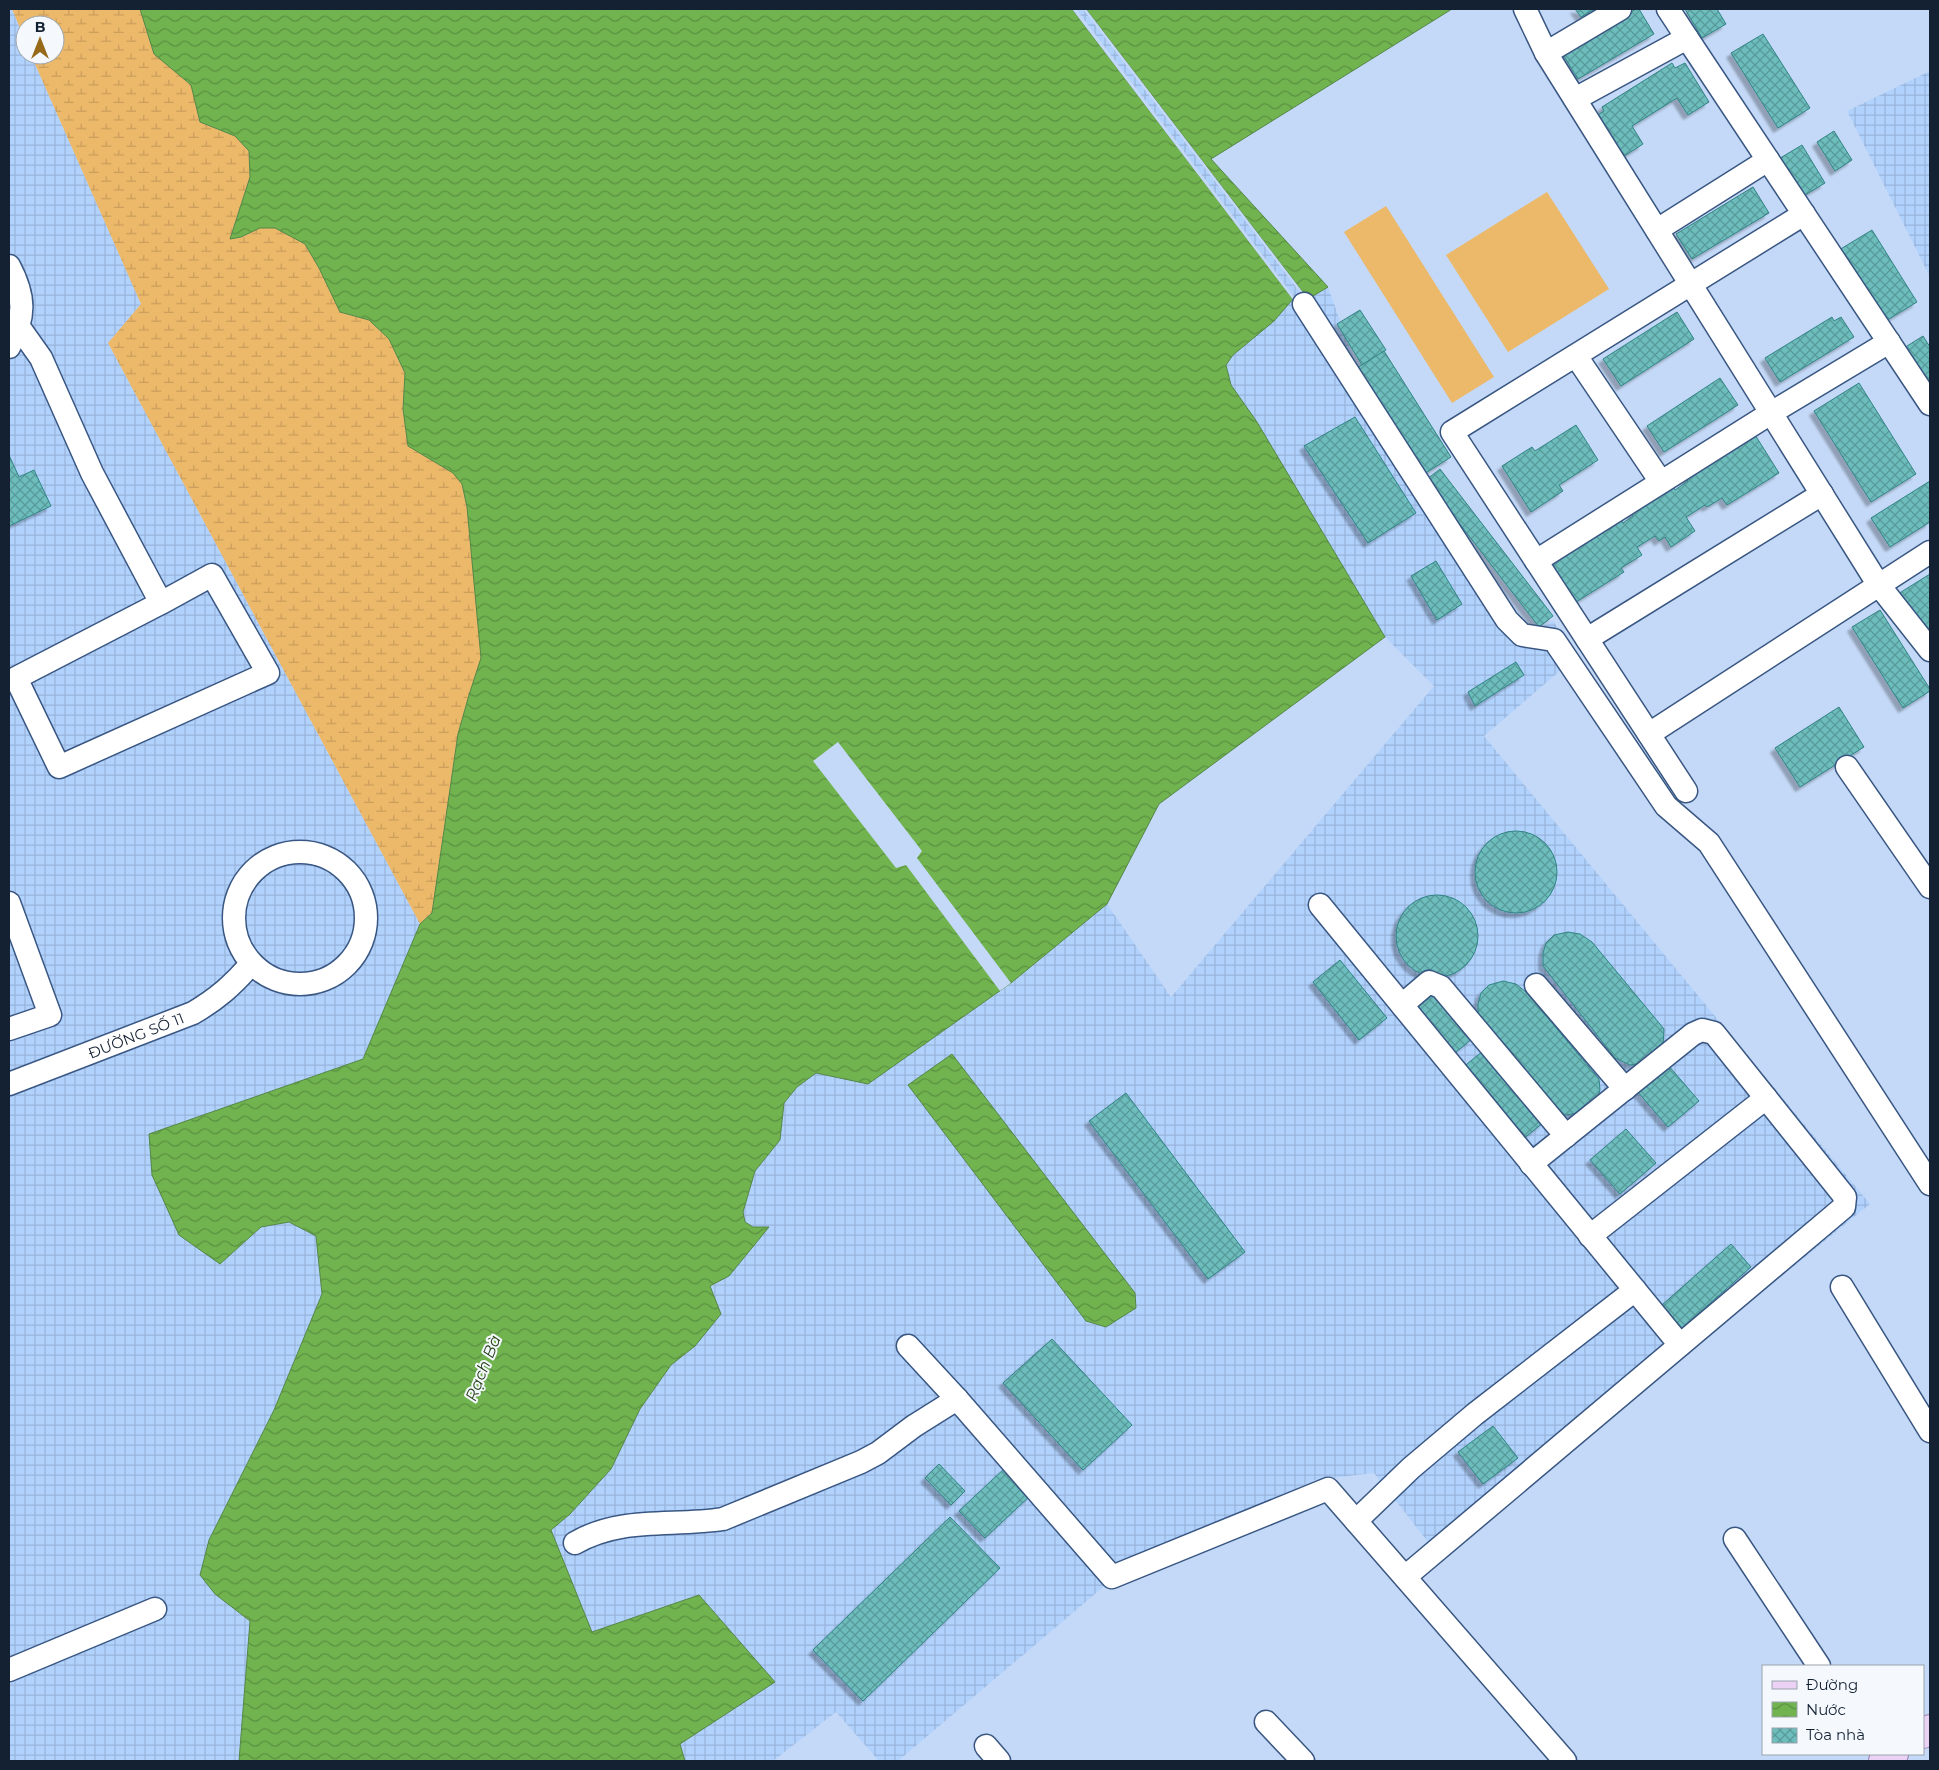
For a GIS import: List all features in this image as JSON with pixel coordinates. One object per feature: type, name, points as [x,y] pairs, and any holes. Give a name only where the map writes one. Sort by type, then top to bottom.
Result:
[{"type":"street","points":[[1525,9],[1546,53],[1878,584],[1930,650]]},
{"type":"street","points":[[1546,53],[1620,9]]},
{"type":"street","points":[[1668,9],[1930,404]]},
{"type":"street","points":[[1575,100],[1687,38]]},
{"type":"street","points":[[1657,230],[1768,160]]},
{"type":"street","points":[[1686,791],[1452,432],[1804,214]]},
{"type":"street","points":[[9,266],[19,285],[22,306],[19,327],[9,347]]},
{"type":"street","points":[[1304,304],[1507,620],[1522,635],[1554,640],[1666,806],[1709,843],[1930,1184]]},
{"type":"street","points":[[19,327],[41,358],[92,473],[161,603]]},
{"type":"street","points":[[1536,561],[1771,413],[1889,342]]},
{"type":"street","points":[[1576,356],[1661,482]]},
{"type":"street","points":[[1587,639],[1822,494]]},
{"type":"street","points":[[1649,734],[1930,552]]},
{"type":"street","points":[[212,575],[268,673],[59,767],[16,678],[161,603],[212,575]]},
{"type":"street","points":[[1847,767],[1930,887]]},
{"type":"street","points":[[312,852],[338,862],[357,882],[367,909],[365,936],[352,961],[329,978],[302,985],[274,980],[251,964],[236,940],[232,913],[240,886],[258,865],[284,853],[312,852]]},
{"type":"street","points":[[9,903],[50,1015],[9,1029]]},
{"type":"street","points":[[1320,904],[1680,1346]]},
{"type":"street","name":"ĐƯỜNG SỐ 11","points":[[9,1084],[193,1013],[211,1003],[233,986],[251,964]]},
{"type":"street","points":[[1402,1005],[1429,982],[1441,987],[1566,1136]]},
{"type":"street","points":[[1536,986],[1625,1088]]},
{"type":"street","points":[[1405,1577],[1844,1207],[1845,1197],[1714,1033],[1702,1030],[1693,1034],[1531,1164]]},
{"type":"street","points":[[1590,1236],[1766,1098]]},
{"type":"street","points":[[1842,1286],[1930,1431]]},
{"type":"street","points":[[1356,1521],[1411,1468],[1468,1420],[1635,1290]]},
{"type":"street","points":[[908,1346],[957,1399],[1112,1577],[1328,1489],[1565,1761]]},
{"type":"street","points":[[575,1543],[591,1534],[623,1526],[704,1522],[723,1519],[869,1458],[914,1426],[957,1399]]},
{"type":"street","points":[[1735,1539],[1818,1665]]},
{"type":"street","points":[[9,1670],[155,1609]]},
{"type":"street","points":[[1266,1722],[1303,1761]]},
{"type":"shaded area","points":[[9,9],[12,9],[15,16],[15,65],[35,65],[141,304],[108,343],[420,924],[363,1060],[149,1135],[220,1264],[261,1227],[289,1222],[316,1236],[322,1294],[274,1410],[209,1540],[215,1594],[250,1621],[239,1761],[9,1761]]},
{"type":"shaded area","points":[[1072,9],[1086,9],[1308,299],[1328,287],[1357,368],[1424,474],[1531,632],[1553,621],[1679,806],[1661,819],[1562,669],[1484,736],[1870,1204],[1439,1556],[1374,1473],[1315,1480],[1156,1555],[1128,1566],[898,1761],[879,1761],[836,1712],[773,1761],[685,1761],[680,1744],[774,1682],[699,1595],[592,1632],[551,1530],[570,1514],[611,1469],[637,1414],[671,1365],[695,1346],[710,1287],[729,1276],[768,1227],[753,1227],[745,1222],[743,1212],[755,1171],[780,1140],[784,1103],[797,1087],[816,1073],[868,1083],[1012,983],[1107,904],[1171,997],[1434,686],[1385,637],[1257,422],[1231,385],[1226,365],[1233,355],[1274,321],[1292,299]]},
{"type":"shaded area","points":[[1930,71],[1930,277],[1847,111]]},
{"type":"green space","points":[[12,9],[140,9],[154,54],[191,85],[200,122],[235,136],[249,151],[250,177],[230,239],[241,237],[260,228],[275,228],[305,244],[340,312],[369,320],[389,339],[405,373],[403,409],[408,446],[453,473],[462,484],[467,507],[482,658],[458,734],[432,913],[420,924],[108,343],[141,304],[35,65],[65,65],[65,15],[15,16]]},
{"type":"green space","points":[[1547,192],[1609,289],[1508,352],[1446,255]]},
{"type":"green space","points":[[1386,206],[1494,377],[1452,403],[1344,232]]},
{"type":"water","name":"Rạch Bà","points":[[140,9],[1072,9],[1293,299],[1274,321],[1233,355],[1226,365],[1231,385],[1257,422],[1385,637],[1159,804],[1107,904],[1011,983],[868,1084],[816,1073],[797,1087],[784,1103],[780,1140],[755,1171],[743,1212],[745,1222],[753,1227],[769,1227],[729,1276],[710,1286],[721,1314],[695,1346],[671,1365],[640,1409],[611,1469],[570,1514],[551,1530],[592,1632],[699,1595],[775,1682],[680,1744],[685,1761],[239,1761],[250,1621],[215,1594],[200,1575],[209,1540],[274,1410],[322,1294],[316,1236],[289,1222],[261,1227],[220,1264],[179,1235],[152,1175],[149,1134],[363,1059],[420,924],[432,913],[458,734],[481,658],[467,507],[462,484],[453,473],[408,446],[403,409],[405,373],[389,339],[369,320],[340,312],[305,244],[275,228],[260,228],[241,237],[230,239],[250,177],[249,151],[235,136],[200,122],[191,85],[154,54]]},
{"type":"water","points":[[1086,9],[1452,9],[1211,159],[1328,287],[1308,299]]},
{"type":"water","points":[[952,1054],[1135,1293],[1136,1308],[1106,1327],[1086,1321],[908,1085]]},
{"type":"pier","points":[[1072,9],[1076,9],[1295,298],[1294,301]]},
{"type":"pier","points":[[1083,9],[1086,9],[1308,299],[1306,300]]},
{"type":"pier","points":[[838,742],[922,851],[917,858],[1011,983],[1000,991],[906,865],[896,868],[813,761]]},
{"type":"building","points":[[1575,9],[1595,9],[1581,17]]},
{"type":"building","points":[[1639,9],[1654,34],[1578,79],[1562,53]]},
{"type":"building","points":[[1685,9],[1717,9],[1726,24],[1702,38]]},
{"type":"building","points":[[1763,34],[1810,108],[1778,128],[1731,53]]},
{"type":"building","points":[[1672,63],[1675,68],[1685,63],[1709,102],[1688,115],[1677,98],[1632,126],[1643,144],[1621,158],[1596,116],[1604,111],[1602,107]]},
{"type":"building","points":[[1834,131],[1852,160],[1835,171],[1817,142]]},
{"type":"building","points":[[1802,145],[1825,183],[1800,198],[1777,160]]},
{"type":"building","points":[[1753,187],[1769,213],[1692,259],[1676,234]]},
{"type":"building","points":[[1872,230],[1917,302],[1884,322],[1839,250]]},
{"type":"building","points":[[1360,310],[1386,350],[1362,365],[1337,324]]},
{"type":"building","points":[[1677,312],[1694,339],[1621,386],[1603,359]]},
{"type":"building","points":[[1832,317],[1834,321],[1841,317],[1854,337],[1780,382],[1765,358]]},
{"type":"building","points":[[1923,336],[1930,347],[1930,390],[1904,348]]},
{"type":"building","points":[[1384,351],[1451,457],[1424,474],[1357,368]]},
{"type":"building","points":[[1720,378],[1738,405],[1664,452],[1647,426]]},
{"type":"building","points":[[1859,383],[1916,474],[1871,502],[1814,411]]},
{"type":"building","points":[[1355,417],[1416,513],[1368,543],[1304,446]]},
{"type":"building","points":[[1576,425],[1598,460],[1559,485],[1563,491],[1531,512],[1502,466],[1532,447],[1535,451]]},
{"type":"building","points":[[1752,430],[1779,473],[1727,505],[1722,498],[1707,507],[1705,505],[1686,517],[1695,531],[1671,547],[1665,537],[1659,541],[1655,536],[1637,547],[1642,555],[1621,568],[1624,572],[1576,602],[1548,558],[1618,515],[1623,523],[1633,516],[1630,511],[1672,485],[1675,490],[1688,481],[1682,473]]},
{"type":"building","points":[[9,455],[19,477],[34,470],[51,506],[9,526]]},
{"type":"building","points":[[1440,469],[1553,616],[1539,627],[1426,480]]},
{"type":"building","points":[[1930,481],[1930,522],[1890,547],[1871,518]]},
{"type":"building","points":[[1436,561],[1462,604],[1437,620],[1411,576]]},
{"type":"building","points":[[1930,574],[1930,646],[1898,594]]},
{"type":"building","points":[[1880,610],[1930,689],[1930,691],[1903,708],[1852,627]]},
{"type":"building","points":[[1516,662],[1524,675],[1475,706],[1468,692]]},
{"type":"building","points":[[1839,707],[1864,747],[1800,787],[1775,748]]},
{"type":"building","points":[[1516,831],[1532,835],[1545,843],[1553,856],[1557,872],[1553,888],[1545,901],[1532,909],[1516,913],[1500,909],[1487,901],[1479,888],[1475,872],[1479,856],[1487,843],[1500,835]]},
{"type":"building","points":[[1437,895],[1453,899],[1466,907],[1474,920],[1478,936],[1474,952],[1466,965],[1453,973],[1437,977],[1421,973],[1408,965],[1400,952],[1396,936],[1400,920],[1408,907],[1421,899]]},
{"type":"building","points":[[1568,932],[1580,934],[1592,942],[1664,1029],[1663,1049],[1643,1063],[1630,1065],[1615,1058],[1543,966],[1543,953],[1546,943],[1554,935]]},
{"type":"building","points":[[1340,960],[1387,1018],[1359,1040],[1313,982]]},
{"type":"building","points":[[1503,981],[1516,984],[1526,992],[1599,1079],[1600,1090],[1597,1100],[1579,1113],[1565,1115],[1550,1108],[1478,1016],[1478,1004],[1481,993],[1489,985]]},
{"type":"building","points":[[1435,993],[1472,1039],[1451,1056],[1414,1010]]},
{"type":"building","points":[[1483,1051],[1544,1122],[1522,1140],[1461,1069]]},
{"type":"building","points":[[1668,1065],[1699,1101],[1668,1127],[1637,1091]]},
{"type":"building","points":[[1126,1093],[1245,1252],[1208,1279],[1089,1121]]},
{"type":"building","points":[[1626,1129],[1656,1163],[1620,1194],[1590,1160]]},
{"type":"building","points":[[1731,1244],[1751,1267],[1682,1328],[1662,1305]]},
{"type":"building","points":[[1052,1339],[1132,1425],[1083,1470],[1003,1383]]},
{"type":"building","points":[[1493,1426],[1518,1458],[1483,1484],[1458,1452]]},
{"type":"building","points":[[939,1464],[965,1491],[951,1505],[925,1478]]},
{"type":"building","points":[[1005,1468],[1031,1495],[985,1538],[959,1511]]},
{"type":"building","points":[[950,1517],[1000,1568],[863,1701],[813,1650]]}]
